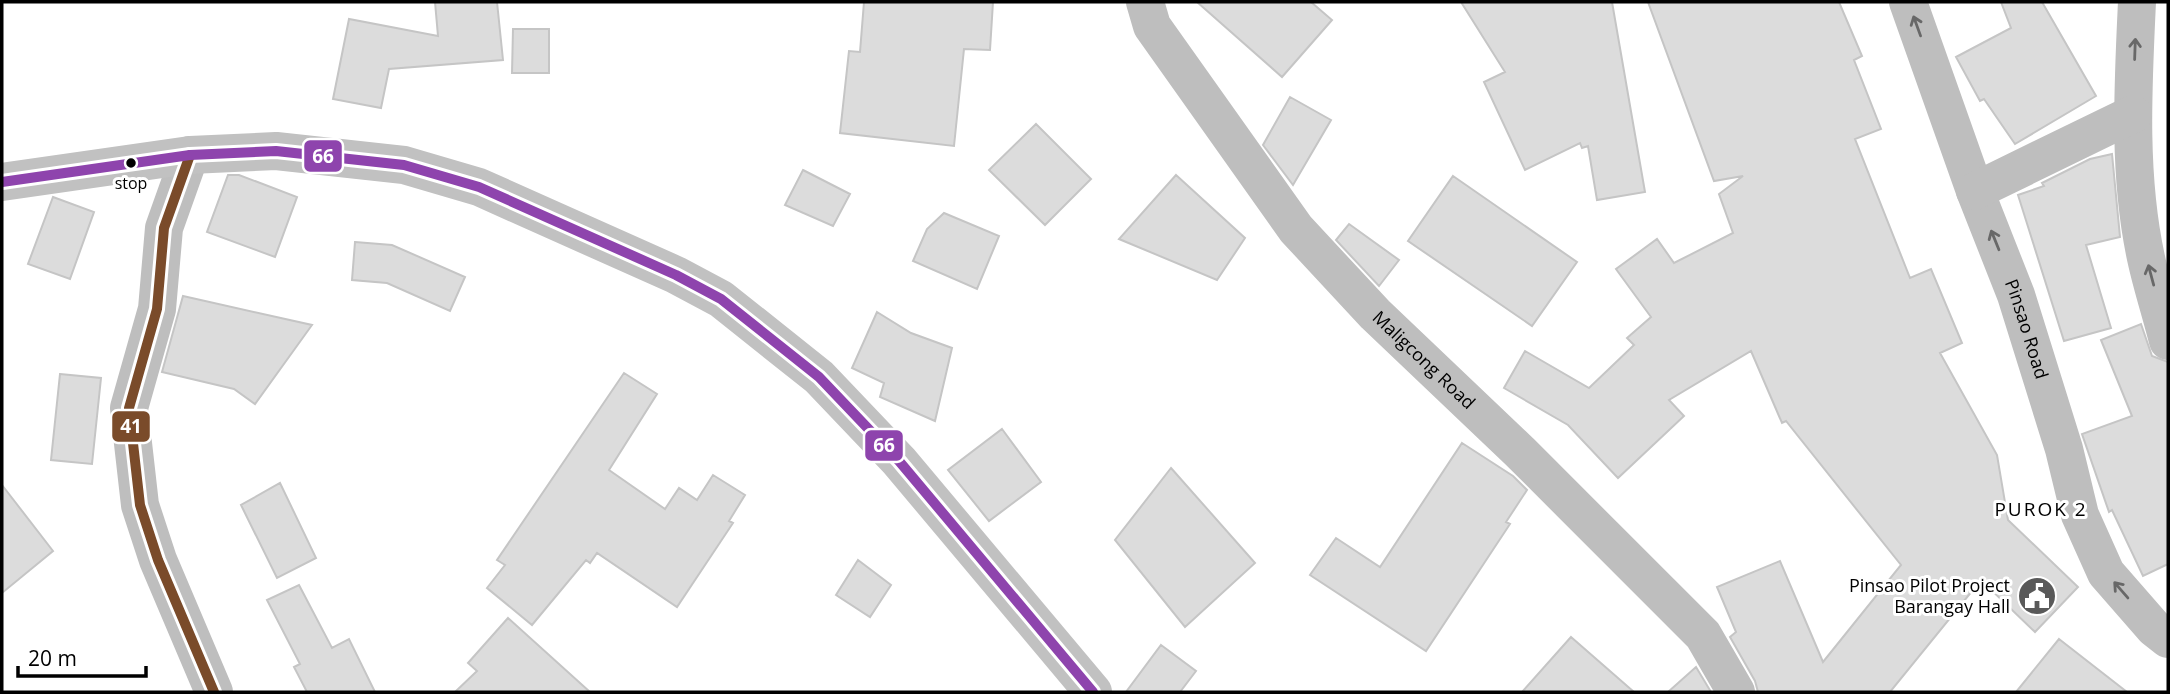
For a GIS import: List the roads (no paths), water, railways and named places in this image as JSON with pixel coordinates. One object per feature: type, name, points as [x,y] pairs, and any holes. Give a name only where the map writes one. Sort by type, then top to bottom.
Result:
[{"type":"main road","points":[[2,182],[190,155],[276,151],[404,165],[478,187],[676,275],[721,299],[820,377],[899,461],[1093,692]]},
{"type":"street","name":"Maligcong Road","points":[[1145,2],[1152,26],[1296,229],[1375,314],[1520,452],[1703,635],[1737,692]]},
{"type":"street","name":"Pinsao Road","points":[[1908,2],[1975,191],[2016,295],[2064,449],[2081,515],[2106,573],[2163,626]]},
{"type":"street","points":[[2137,2],[2133,114],[2146,256],[2168,341]]},
{"type":"street","points":[[1975,191],[2133,114]]},
{"type":"street","points":[[190,155],[164,228],[157,309],[129,408],[140,505],[158,561],[214,692]]},
{"type":"place","name":"stop","points":[[131,163]]},
{"type":"place","name":"Pinsao Pilot Project Barangay Hall","points":[[2037,596]]},
{"type":"district","name":"PUROK 2","points":[[2041,509]]}]
